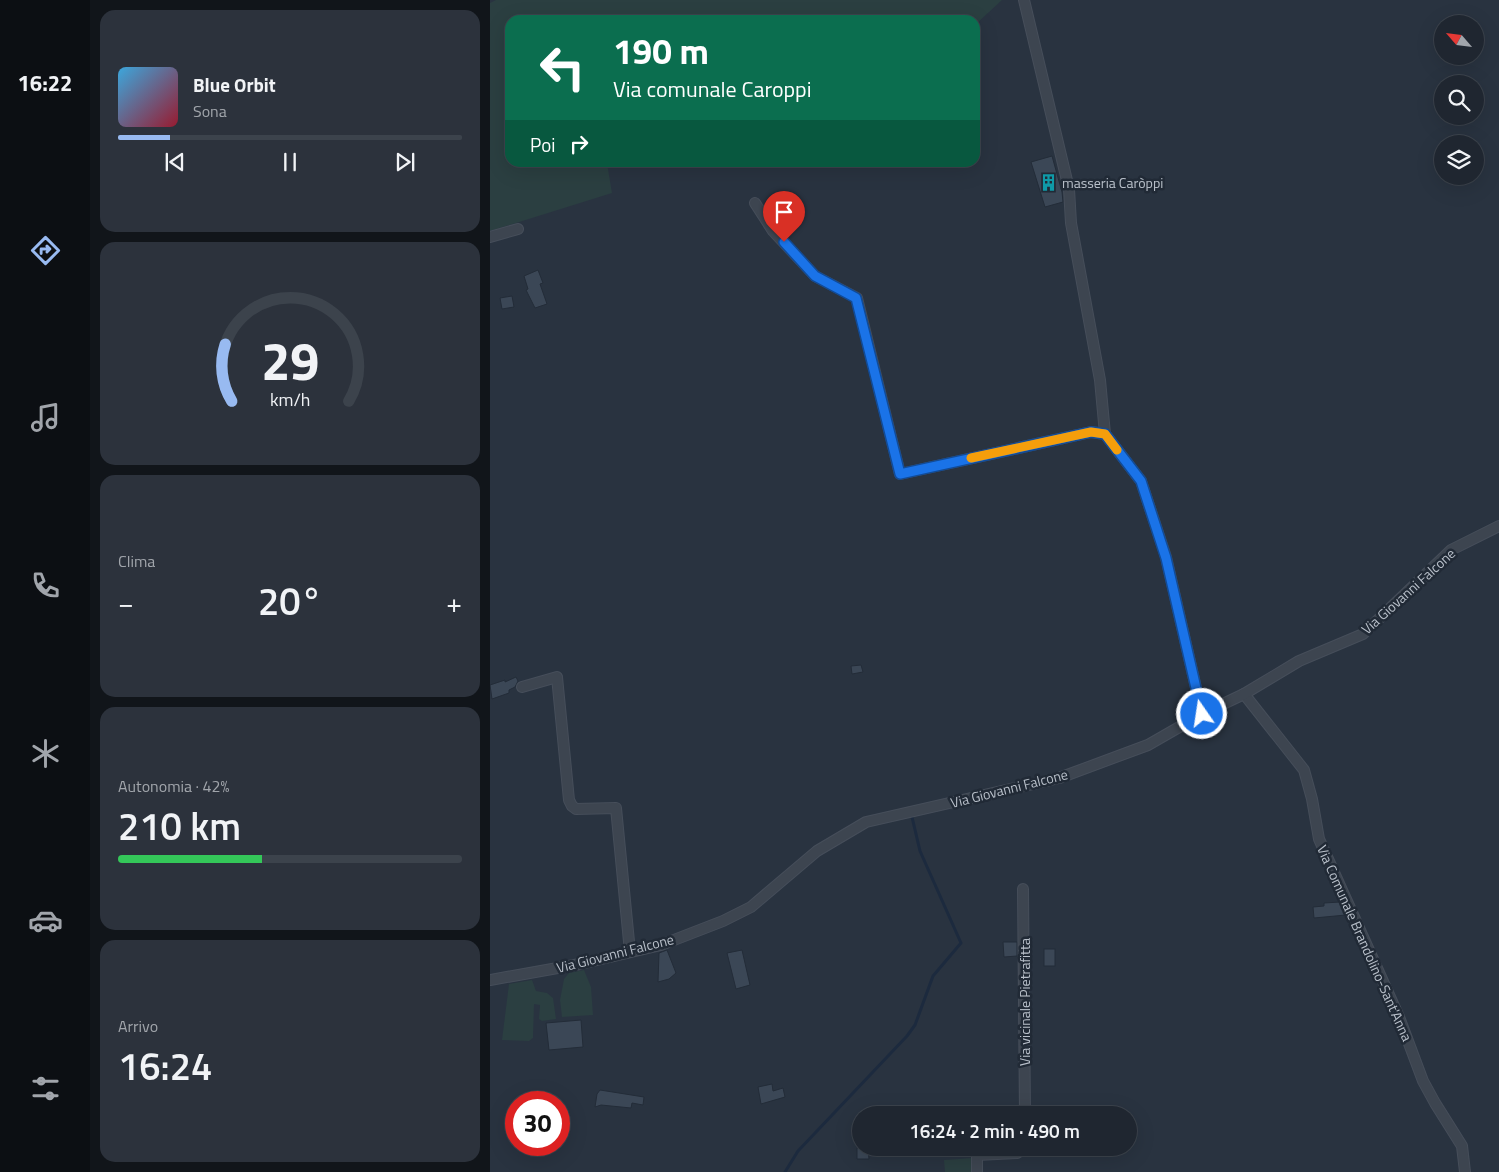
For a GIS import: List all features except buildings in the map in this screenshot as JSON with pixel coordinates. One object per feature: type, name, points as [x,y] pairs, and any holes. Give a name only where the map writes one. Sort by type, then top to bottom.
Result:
[{"type":"street","points":[[1024,0],[1069,189],[1071,223],[1100,380],[1105,434],[1141,481],[1166,558],[1202,714]]},
{"type":"street","points":[[754,203],[773,231],[815,276],[856,298],[900,474],[1091,432],[1105,434]]},
{"type":"street","points":[[490,237],[518,229]]},
{"type":"street","name":"Via Giovanni Falcone","points":[[490,980],[580,964],[661,945],[723,921],[751,907],[817,851],[866,822],[1058,778],[1148,745],[1202,714],[1244,694],[1299,661],[1363,634],[1451,550],[1499,526]]},
{"type":"street","points":[[522,687],[557,677],[569,800],[576,809],[616,808],[630,952]]},
{"type":"street","name":"Via Comunale Brandolino-Sant'Anna","points":[[1244,694],[1304,770],[1319,839],[1399,1017],[1423,1082],[1462,1146],[1465,1172]]},
{"type":"street","name":"Via vicinale Pietrafitta","points":[[1023,890],[1025,1106]]},
{"type":"street","points":[[977,1156],[977,1172]]},
{"type":"green space","points":[[496,0],[1002,0],[980,20],[980,15],[505,15],[505,167],[608,167],[612,193],[490,231],[490,3]]},
{"type":"green space","points":[[584,970],[591,987],[593,1015],[562,1017],[560,1000],[564,979],[569,973]]},
{"type":"green space","points":[[532,980],[536,991],[547,993],[553,998],[556,1019],[542,1021],[539,1019],[540,1005],[534,1004],[533,1038],[529,1041],[502,1040],[509,984]]},
{"type":"green space","points":[[972,1158],[974,1172],[945,1172],[944,1160]]},
{"type":"waterway","points":[[785,1172],[798,1151],[907,1036],[915,1025],[933,976],[961,943],[920,851],[912,817]]},
{"type":"slow traffic","points":[[971,458],[1091,432],[1105,434],[1117,450]]},
{"type":"place","name":"masseria Caròppi","points":[[1048,182]]},
{"type":"route","points":[[784,242],[815,276],[856,298],[900,474],[1091,432],[1105,434],[1141,481],[1166,558],[1202,714]]}]
